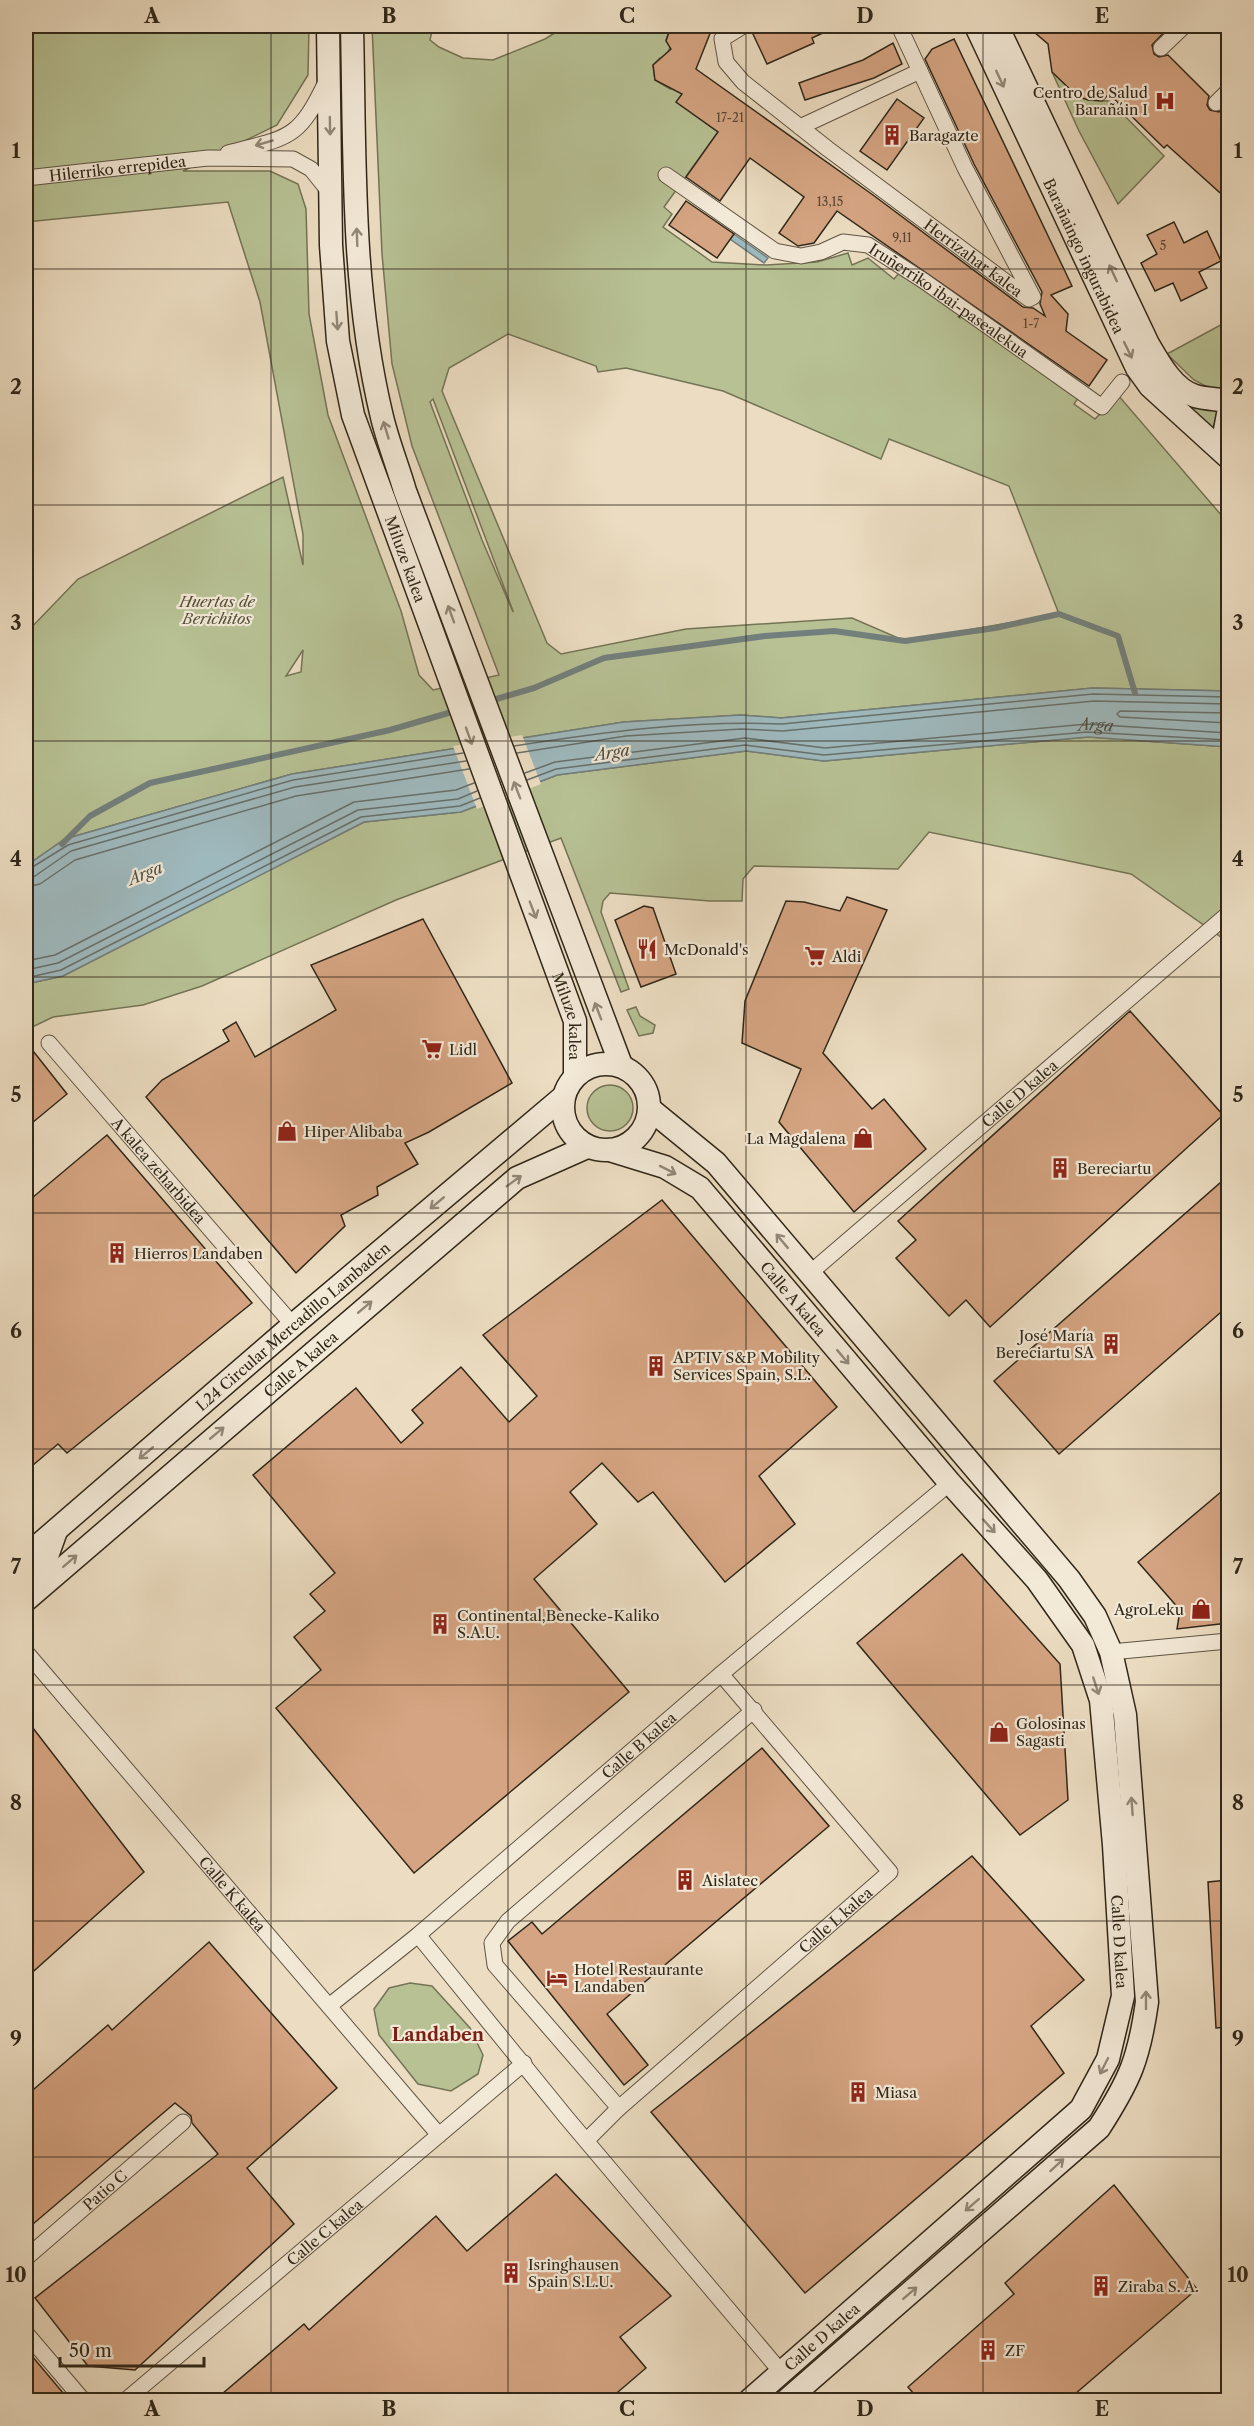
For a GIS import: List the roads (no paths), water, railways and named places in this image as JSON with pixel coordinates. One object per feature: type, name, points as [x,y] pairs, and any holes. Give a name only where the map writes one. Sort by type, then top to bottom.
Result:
[{"type":"main road","name":"Miluze kalea","points":[[328,26],[331,245],[338,341],[353,415],[575,1021],[575,1075]]},
{"type":"main road","name":"Miluze kalea","points":[[352,26],[358,254],[368,344],[382,418],[402,481],[471,669],[621,1065]]},
{"type":"main road","name":"Barañaingo ingurabidea","points":[[976,26],[1137,368],[1150,386],[1228,457]]},
{"type":"main road","name":"Barañaingo ingurabidea","points":[[997,26],[1148,344],[1165,372],[1194,396],[1228,401]]},
{"type":"main road","points":[[1228,414],[1225,430],[1228,452]]},
{"type":"main road","points":[[596,1064],[621,1065],[631,1070],[642,1081],[650,1109],[639,1136],[613,1151],[587,1147],[566,1127],[562,1098],[575,1075],[596,1064]]},
{"type":"main road","name":"L24 Circular Mercadillo Lambaden","points":[[26,1556],[293,1325],[562,1098]]},
{"type":"main road","name":"Calle A kalea","points":[[650,1109],[716,1163],[970,1461]]},
{"type":"main road","name":"Calle A kalea","points":[[26,1600],[517,1178],[587,1147]]},
{"type":"main road","name":"Calle A kalea","points":[[613,1151],[665,1167],[700,1188],[950,1483]]},
{"type":"main road","points":[[917,1399],[930,1426],[955,1459],[950,1483],[973,1480],[994,1504],[1007,1506]]},
{"type":"main road","name":"Calle D kalea","points":[[787,2400],[1099,2128],[1125,2087],[1141,2047],[1147,2002],[1125,1715],[1111,1652],[1089,1607],[970,1461]]},
{"type":"main road","name":"Calle D kalea","points":[[750,2400],[1081,2109],[1108,2060],[1123,1996],[1114,1845],[1101,1700],[1083,1645],[1037,1580],[950,1483]]},
{"type":"main road","points":[[26,1576],[46,1559],[56,1529]]},
{"type":"main road","points":[[773,2400],[780,2394],[782,2373],[812,2366],[865,2324],[883,2317]]},
{"type":"street","name":"Herrizahar kalea","points":[[743,26],[722,39],[726,62],[743,82],[1029,299],[1033,297],[965,168],[899,26]]},
{"type":"street","points":[[1161,48],[1184,26]]},
{"type":"street","points":[[1225,26],[1228,29]]},
{"type":"street","points":[[800,127],[920,71]]},
{"type":"street","name":"Hilerriko errepidea","points":[[208,158],[290,135],[302,125],[330,75]]},
{"type":"street","points":[[1216,103],[1228,91]]},
{"type":"street","name":"Hilerriko errepidea","points":[[26,178],[208,158],[293,159],[311,169],[331,195]]},
{"type":"street","name":"Iruñerriko ibai-pasealekua","points":[[666,175],[775,251],[801,256],[821,252],[843,242],[868,245],[924,281],[1102,407],[1122,382]]},
{"type":"street","name":"Calle D kalea","points":[[810,1273],[1228,914]]},
{"type":"street","name":"A kalea zeharbidea","points":[[49,1043],[293,1325]]},
{"type":"street","name":"Calle B kalea","points":[[329,2006],[418,1935],[721,1674],[950,1483]]},
{"type":"street","points":[[1111,1652],[1228,1641]]},
{"type":"street","name":"Calle K kalea","points":[[26,1652],[439,2135]]},
{"type":"street","name":"Calle L kalea","points":[[587,2140],[619,2108],[890,1872],[721,1674]]},
{"type":"street","points":[[619,2108],[495,1965],[492,1943],[508,1921],[754,1710]]},
{"type":"street","points":[[418,1935],[782,2373]]},
{"type":"street","name":"Calle C kalea","points":[[126,2400],[524,2063]]},
{"type":"street","name":"Patio C","points":[[26,2258],[183,2122]]},
{"type":"street","points":[[26,2333],[83,2400]]},
{"type":"water","points":[[734,234],[768,258],[764,263],[730,239]]},
{"type":"water","name":"Arga","points":[[1093,688],[1228,691],[1228,747],[1088,737],[824,761],[746,751],[557,775],[461,812],[364,822],[63,976],[26,984],[26,866],[65,839],[292,774],[624,722],[741,715],[781,718]]},
{"type":"waterway","points":[[62,844],[90,816],[150,783],[390,730],[534,688],[604,658],[765,636],[834,631],[905,641],[995,628],[1059,614],[1118,636],[1135,693]]},
{"type":"place","name":"Centro de Salud Barañáin I","points":[[1165,101]]},
{"type":"place","name":"Baragazte","points":[[892,135]]},
{"type":"place","name":"McDonald's","points":[[647,949]]},
{"type":"place","name":"Aldi","points":[[815,956]]},
{"type":"place","name":"Lidl","points":[[432,1049]]},
{"type":"place","name":"Hiper Alibaba","points":[[287,1131]]},
{"type":"place","name":"La Magdalena","points":[[863,1138]]},
{"type":"place","name":"Bereciartu","points":[[1060,1168]]},
{"type":"place","name":"Hierros Landaben","points":[[117,1253]]},
{"type":"place","name":"José María Bereciartu SA","points":[[1111,1344]]},
{"type":"place","name":"APTIV S&P Mobility Services Spain, S.L.","points":[[656,1366]]},
{"type":"place","name":"AgroLeku","points":[[1201,1609]]},
{"type":"place","name":"Continental,Benecke-Kaliko S.A.U.","points":[[440,1624]]},
{"type":"place","name":"Golosinas Sagasti","points":[[999,1732]]},
{"type":"place","name":"Aislatec","points":[[685,1880]]},
{"type":"place","name":"Hotel Restaurante Landaben","points":[[557,1978]]},
{"type":"place","name":"Miasa","points":[[858,2092]]},
{"type":"place","name":"Isringhausen Spain S.L.U.","points":[[511,2273]]},
{"type":"place","name":"Ziraba S. A.","points":[[1101,2286]]},
{"type":"place","name":"ZF","points":[[988,2350]]},
{"type":"district","name":"Landaben","points":[[438,2035]]},
{"type":"park label","name":"Huertas de Berichitos","points":[[217,610]]}]
